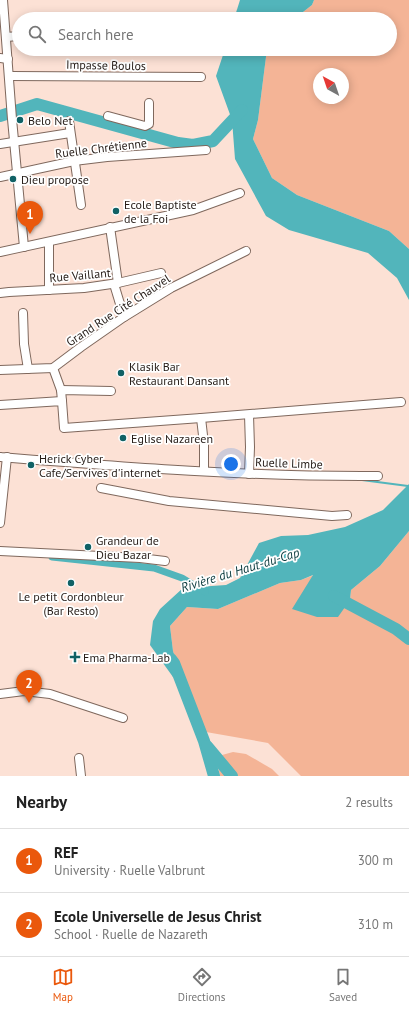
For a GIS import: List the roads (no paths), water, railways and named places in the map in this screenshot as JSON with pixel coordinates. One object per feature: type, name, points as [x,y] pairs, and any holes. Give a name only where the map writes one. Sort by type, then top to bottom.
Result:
[{"type":"street","points":[[3,0],[6,37],[4,58],[10,76],[12,119],[24,247]]},
{"type":"street","points":[[6,37],[12,37]]},
{"type":"street","name":"Impasse Boulos","points":[[10,76],[202,77]]},
{"type":"street","points":[[108,116],[142,126],[147,126],[149,124],[148,103]]},
{"type":"street","points":[[69,121],[81,205]]},
{"type":"street","points":[[0,144],[70,133]]},
{"type":"street","name":"Ruelle Chrétienne","points":[[0,177],[74,161],[107,156],[206,150]]},
{"type":"street","points":[[0,252],[193,210],[240,193]]},
{"type":"street","points":[[110,227],[116,284],[124,317]]},
{"type":"street","points":[[49,242],[49,290]]},
{"type":"street","name":"Grand Rue Cité Chauvel","points":[[53,368],[124,317],[171,288],[246,251]]},
{"type":"street","name":"Rue Vaillant","points":[[0,293],[84,288],[116,284],[161,273]]},
{"type":"street","points":[[23,313],[24,344],[28,369]]},
{"type":"street","points":[[0,370],[53,368],[61,390],[64,428],[250,415],[401,402]]},
{"type":"street","points":[[61,390],[111,391]]},
{"type":"street","points":[[0,405],[62,401]]},
{"type":"street","points":[[249,474],[250,415]]},
{"type":"street","points":[[201,418],[204,444],[204,471]]},
{"type":"street","points":[[0,523],[3,457]]},
{"type":"street","name":"Ruelle Limbe","points":[[3,457],[249,474],[326,477],[378,476]]},
{"type":"street","points":[[101,488],[169,501],[332,516],[347,515]]},
{"type":"street","points":[[0,551],[140,558],[165,561]]},
{"type":"street","points":[[0,694],[24,692],[50,694],[123,718]]},
{"type":"street","points":[[78,758],[80,776]]},
{"type":"water","points":[[240,0],[314,0],[312,5],[303,12],[236,12]]},
{"type":"water","points":[[223,56],[266,56],[258,120],[253,139],[272,178],[297,195],[389,231],[409,249],[409,300],[397,278],[368,253],[289,230],[266,216],[235,159],[232,120],[216,76]]},
{"type":"water","points":[[409,484],[409,531],[380,566],[351,590],[350,600],[338,617],[317,617],[292,609],[313,575],[301,580],[280,583],[218,609],[187,607],[170,626],[173,651],[180,673],[173,677],[150,645],[153,621],[160,609],[183,588],[226,585],[240,578],[259,543],[281,536],[308,535],[345,527],[383,510]]},
{"type":"waterway","points":[[0,116],[37,104],[178,143],[193,145],[213,141],[242,110]]},
{"type":"waterway","points":[[362,480],[408,486]]},
{"type":"waterway","points":[[52,557],[154,568],[182,578],[205,592]]},
{"type":"waterway","points":[[334,596],[396,629],[409,639]]},
{"type":"waterway","name":"Rivière du Haut-du-Cap","points":[[171,659],[174,663],[204,741],[214,776]]},
{"type":"waterway","points":[[207,746],[232,776]]},
{"type":"place","name":"Belo Net","points":[[20,120]]},
{"type":"place","name":"Dieu propose","points":[[13,179]]},
{"type":"place","name":"Ecole Baptiste de la Foi","points":[[116,211]]},
{"type":"place","name":"REF","points":[[30,234]]},
{"type":"place","name":"Klasik Bar Restaurant Dansant","points":[[121,373]]},
{"type":"place","name":"Eglise Nazareen","points":[[123,438]]},
{"type":"place","name":"Herick Cyber Cafe/Servives d'internet","points":[[31,465]]},
{"type":"place","name":"Grandeur de Dieu Bazar","points":[[88,547]]},
{"type":"place","name":"Le petit Cordonbleur (Bar Resto)","points":[[71,583]]},
{"type":"place","name":"Ema Pharma-Lab","points":[[75,657]]},
{"type":"place","name":"Ecole Universelle de Jesus Christ","points":[[29,703]]}]
